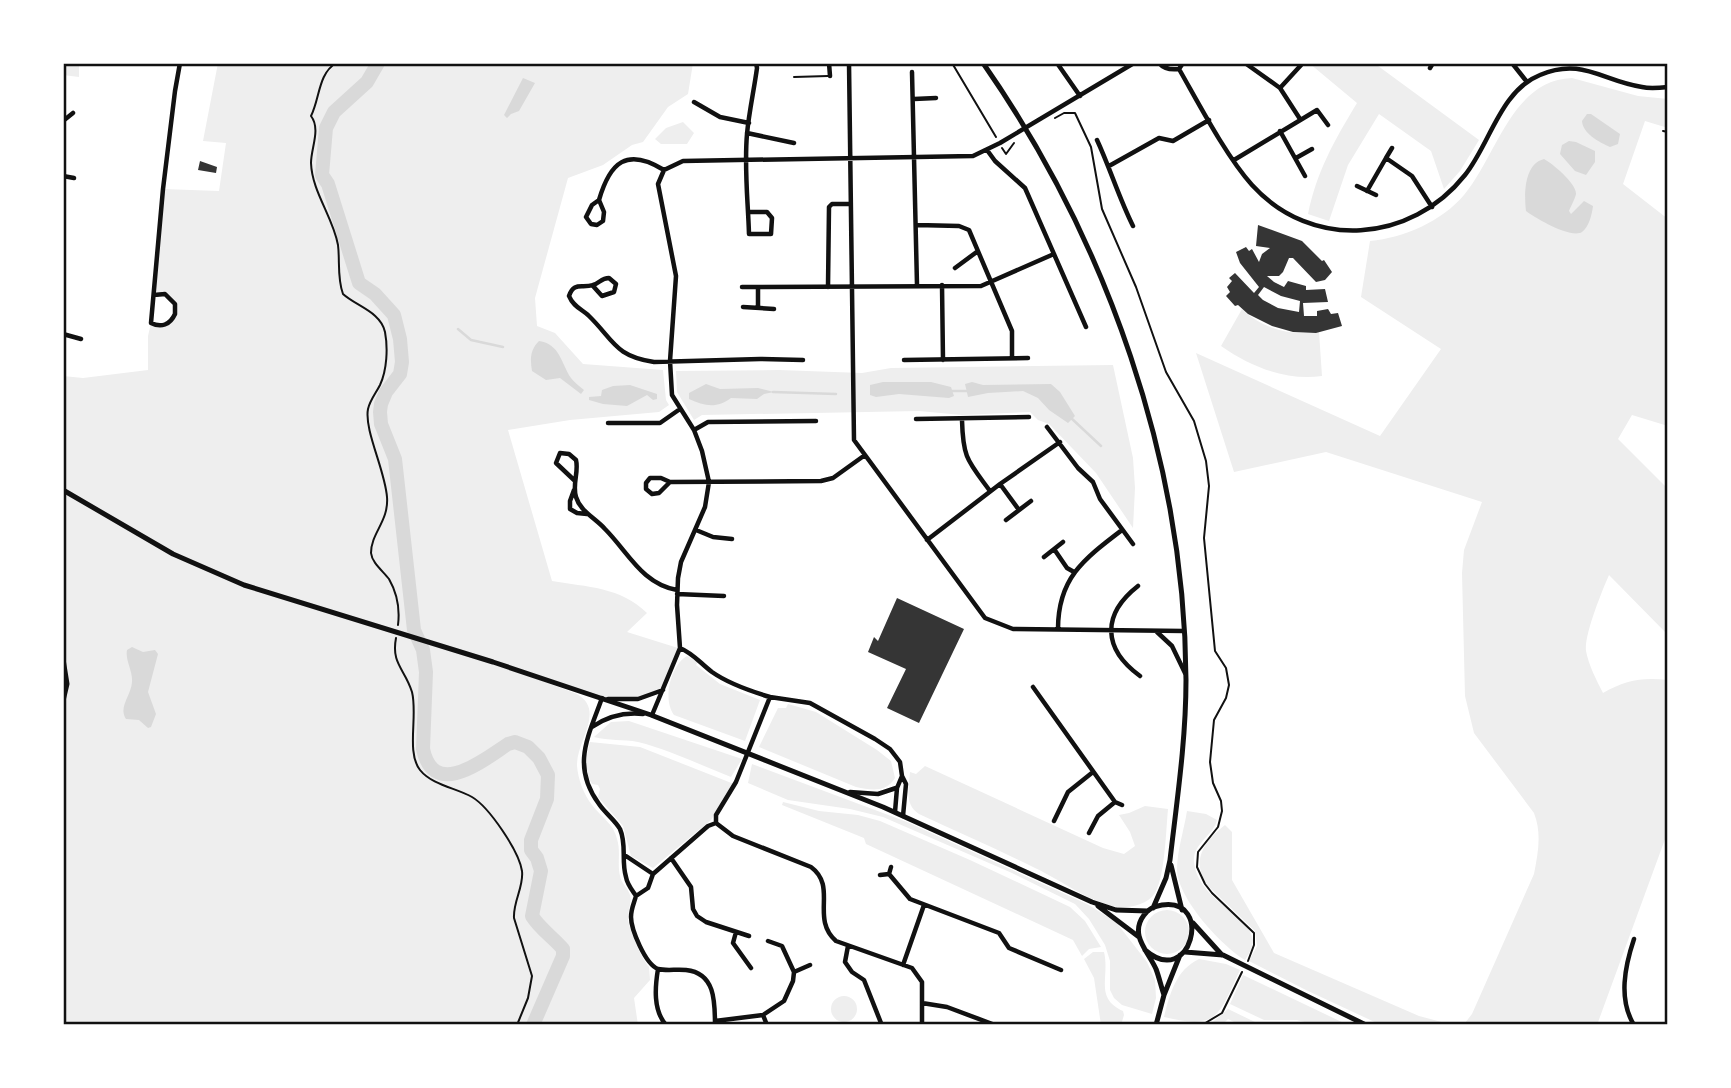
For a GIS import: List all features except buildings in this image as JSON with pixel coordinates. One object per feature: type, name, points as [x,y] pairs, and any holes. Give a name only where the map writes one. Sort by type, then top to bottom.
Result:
[{"type":"street","points":[[154,295],[160,293],[170,297],[176,310],[173,319],[159,326],[151,323],[163,189],[180,63]]},
{"type":"street","points":[[748,212],[768,212],[772,218],[771,234],[749,234],[748,212],[746,159],[747,133],[756,63]]},
{"type":"street","points":[[829,63],[830,76]]},
{"type":"street","points":[[849,63],[854,440],[985,618],[1013,629],[1184,631]]},
{"type":"street","points":[[983,63],[1041,156],[1088,249],[1112,305],[1137,375],[1173,524],[1186,677],[1178,795],[1166,878],[1151,909],[1140,923],[1139,937]]},
{"type":"street","points":[[1057,63],[1080,96]]},
{"type":"street","points":[[652,715],[680,648],[677,592],[681,562],[705,507],[709,482],[694,430],[672,394],[670,362],[676,276],[659,184],[664,170],[683,161],[972,156],[1000,143],[1134,63]]},
{"type":"street","points":[[1159,63],[1166,68],[1179,69]]},
{"type":"street","points":[[1179,69],[1183,63]]},
{"type":"street","points":[[1245,63],[1280,88],[1300,120]]},
{"type":"street","points":[[1511,63],[1527,82]]},
{"type":"street","points":[[1280,88],[1302,64]]},
{"type":"street","points":[[1179,69],[1252,186],[1297,218],[1348,231],[1376,229],[1411,219],[1432,207],[1467,173],[1509,102],[1527,82],[1555,69],[1570,67],[1643,88],[1668,88]]},
{"type":"street","points":[[912,72],[917,285]]},
{"type":"street","points":[[914,99],[936,98]]},
{"type":"street","points":[[694,102],[720,117],[749,123]]},
{"type":"street","points":[[1234,160],[1317,110],[1328,125]]},
{"type":"street","points":[[63,121],[73,113]]},
{"type":"street","points":[[1109,166],[1159,138],[1173,141],[1209,120]]},
{"type":"street","points":[[1280,131],[1305,176]]},
{"type":"street","points":[[747,133],[794,143]]},
{"type":"street","points":[[1097,140],[1109,166],[1118,196],[1133,226]]},
{"type":"street","points":[[1367,191],[1392,148]]},
{"type":"street","points":[[1296,158],[1311,149]]},
{"type":"street","points":[[987,150],[995,161],[1025,188],[1086,327]]},
{"type":"street","points":[[599,200],[604,212],[603,221],[597,225],[591,224],[586,217],[587,211],[599,200],[611,170],[622,161],[636,157],[664,170]]},
{"type":"street","points":[[1386,158],[1412,176],[1432,207]]},
{"type":"street","points":[[63,176],[74,178]]},
{"type":"street","points":[[1357,186],[1376,195]]},
{"type":"street","points":[[828,287],[829,207],[832,204],[850,204]]},
{"type":"street","points":[[917,225],[959,226],[968,230],[1012,331],[1012,358]]},
{"type":"street","points":[[955,268],[978,251]]},
{"type":"street","points":[[742,287],[981,286],[1054,254]]},
{"type":"street","points":[[593,286],[602,296],[609,296],[614,292],[616,284],[609,278],[603,278],[593,286],[578,285],[572,289],[569,296],[572,302],[589,316],[624,354],[640,360],[803,360]]},
{"type":"street","points":[[942,285],[943,360]]},
{"type":"street","points":[[758,287],[758,306]]},
{"type":"street","points":[[743,307],[774,309]]},
{"type":"street","points":[[63,334],[80,339]]},
{"type":"street","points":[[904,360],[1028,358]]},
{"type":"street","points":[[608,423],[660,423],[680,409]]},
{"type":"street","points":[[916,419],[1030,417]]},
{"type":"street","points":[[962,420],[963,448],[967,459],[990,491]]},
{"type":"street","points":[[694,430],[708,422],[816,421]]},
{"type":"street","points":[[1047,427],[1078,468],[1093,482],[1100,499],[1133,544]]},
{"type":"street","points":[[927,540],[1060,442]]},
{"type":"street","points":[[574,480],[556,463],[560,453],[569,454],[576,460],[576,498],[587,514]]},
{"type":"street","points":[[670,482],[659,493],[652,494],[646,489],[650,478],[661,478],[670,482],[821,481],[832,478],[865,456]]},
{"type":"street","points":[[1000,484],[1019,510]]},
{"type":"street","points":[[575,489],[570,509],[594,518],[643,573],[663,587],[677,592],[724,596]]},
{"type":"street","points":[[63,490],[173,554],[244,584],[382,626],[652,715],[895,812],[1116,911],[1168,905],[1182,910]]},
{"type":"street","points":[[1006,520],[1031,501]]},
{"type":"street","points":[[696,530],[713,537],[732,539]]},
{"type":"street","points":[[1058,629],[1061,598],[1074,572],[1090,554],[1122,530]]},
{"type":"street","points":[[1044,557],[1063,542]]},
{"type":"street","points":[[1055,549],[1067,568],[1074,572]]},
{"type":"street","points":[[1138,586],[1120,603],[1114,616],[1112,642],[1124,664],[1140,676]]},
{"type":"street","points":[[1156,632],[1172,646],[1186,677]]},
{"type":"street","points":[[680,648],[696,656],[712,671],[732,683],[770,697],[810,704],[890,749],[900,762],[906,784],[903,816]]},
{"type":"street","points":[[63,659],[67,684],[63,701]]},
{"type":"street","points":[[1033,688],[1115,802],[1122,805]]},
{"type":"street","points":[[605,698],[638,699],[664,690]]},
{"type":"street","points":[[716,823],[716,816],[731,793],[770,697]]},
{"type":"street","points":[[605,698],[583,754],[586,778],[599,805],[620,830],[625,856],[625,876],[636,896]]},
{"type":"street","points":[[591,728],[602,720],[618,715],[652,715]]},
{"type":"street","points":[[1054,821],[1068,792],[1093,772]]},
{"type":"street","points":[[895,812],[897,788],[902,776]]},
{"type":"street","points":[[846,792],[878,794],[897,788]]},
{"type":"street","points":[[1089,833],[1098,816],[1115,802]]},
{"type":"street","points":[[716,823],[708,826],[653,874],[648,888],[636,896],[631,921],[644,956],[658,969],[689,970],[704,975],[712,986],[715,1023],[763,1015],[784,1001],[794,972],[782,946],[768,941]]},
{"type":"street","points":[[716,823],[733,836],[818,872],[824,886],[825,929],[836,941],[912,968],[922,982],[922,1025]]},
{"type":"street","points":[[625,856],[653,874]]},
{"type":"street","points":[[671,858],[691,887],[693,909],[697,916],[706,922],[749,936]]},
{"type":"street","points":[[1170,860],[1182,910],[1223,956],[1366,1025]]},
{"type":"street","points":[[889,874],[891,867]]},
{"type":"street","points":[[880,875],[889,874]]},
{"type":"street","points":[[889,874],[911,899],[999,933],[1009,948],[1061,971]]},
{"type":"street","points":[[1092,902],[1139,937],[1155,967],[1164,995]]},
{"type":"street","points":[[903,965],[924,905]]},
{"type":"street","points":[[1156,1025],[1164,995],[1182,953],[1193,937],[1191,921]]},
{"type":"street","points":[[736,932],[733,943],[751,968]]},
{"type":"street","points":[[1634,939],[1625,977],[1626,1006],[1634,1025]]},
{"type":"street","points":[[848,946],[845,962],[852,972],[864,980],[881,1023],[876,1025]]},
{"type":"street","points":[[1145,950],[1158,958],[1166,959],[1182,953],[1223,956]]},
{"type":"street","points":[[794,972],[810,965]]},
{"type":"street","points":[[658,969],[654,991],[662,1020],[666,1025]]},
{"type":"street","points":[[922,1003],[947,1007],[995,1025]]},
{"type":"street","points":[[763,1015],[767,1025]]},
{"type":"lane","points":[[794,77],[830,76]]},
{"type":"lane","points":[[1663,131],[1668,132]]},
{"type":"path","points":[[336,63],[325,72],[311,116],[316,125],[311,163],[320,198],[338,245],[343,294],[374,315],[385,332],[385,373],[368,415],[370,432],[383,471],[388,506],[383,524],[372,544],[371,554],[388,578],[397,598],[399,621],[393,650],[412,694],[415,720],[413,756],[421,771],[449,789],[470,796],[486,807],[522,868],[522,882],[513,911],[532,976],[528,998],[517,1025]]},
{"type":"path","points":[[952,63],[1006,154],[1015,141]]},
{"type":"path","points":[[1055,118],[1064,113],[1075,113],[1086,134],[1093,156],[1102,209],[1136,288],[1166,372],[1195,421],[1208,473],[1204,538],[1215,651],[1226,668],[1229,685],[1226,698],[1214,720],[1210,762],[1222,811],[1218,827],[1198,852],[1197,867],[1205,884],[1249,926],[1255,939],[1227,1005],[1214,1019],[1202,1025]]},
{"type":"path","points":[[1182,1025],[1189,1025]]},
{"type":"shaded area","points":[[63,63],[79,63],[79,77],[63,75]]},
{"type":"shaded area","points":[[218,63],[693,63],[688,94],[668,107],[643,142],[632,145],[603,165],[568,178],[535,298],[537,326],[555,333],[583,364],[663,370],[666,400],[669,405],[659,412],[570,420],[508,430],[552,581],[591,587],[626,598],[647,613],[627,632],[678,648],[664,690],[638,699],[601,699],[521,673],[577,694],[589,709],[588,727],[577,766],[589,801],[615,834],[619,848],[620,876],[630,898],[629,924],[649,967],[650,980],[634,998],[638,1025],[63,1025],[63,376],[83,378],[148,370],[148,336],[151,323],[166,324],[176,310],[170,297],[154,295],[163,189],[219,191],[226,143],[203,141]]},
{"type":"shaded area","points":[[1309,63],[1374,63],[1479,140],[1460,171],[1444,189],[1431,151],[1379,114],[1348,165],[1329,221],[1308,214],[1327,157],[1357,103]]},
{"type":"shaded area","points":[[523,78],[535,83],[519,111],[507,118],[504,115]]},
{"type":"shaded area","points":[[1572,78],[1638,96],[1668,99],[1668,128],[1645,121],[1623,184],[1668,219],[1668,426],[1632,415],[1618,439],[1665,486],[1668,501],[1668,675],[1667,634],[1609,575],[1591,624],[1586,651],[1603,693],[1634,680],[1668,680],[1668,775],[1665,785],[1668,787],[1668,831],[1597,1025],[1460,1025],[1472,1014],[1534,874],[1538,844],[1534,813],[1474,733],[1465,696],[1462,573],[1464,550],[1482,502],[1326,452],[1234,472],[1196,353],[1380,436],[1441,349],[1361,297],[1370,241],[1409,232],[1445,213],[1476,179],[1520,105],[1534,91],[1551,82]]},
{"type":"shaded area","points":[[1587,114],[1620,134],[1618,144],[1610,147],[1588,134],[1582,121]]},
{"type":"shaded area","points":[[683,122],[694,133],[687,144],[661,144],[655,139],[666,128]]},
{"type":"shaded area","points":[[1569,141],[1595,151],[1595,162],[1586,175],[1575,171],[1560,154],[1562,145]]},
{"type":"shaded area","points":[[1544,159],[1573,185],[1576,194],[1569,211],[1571,214],[1584,201],[1593,206],[1588,224],[1582,232],[1570,233],[1562,230],[1526,211],[1525,196],[1529,173],[1537,162]]},
{"type":"shaded area","points":[[1242,309],[1259,322],[1278,330],[1319,332],[1322,376],[1295,376],[1269,371],[1221,346]]},
{"type":"shaded area","points":[[539,341],[556,350],[571,378],[584,390],[581,394],[560,378],[546,380],[532,371],[531,355]]},
{"type":"shaded area","points":[[1113,365],[1133,458],[1133,528],[1096,473],[1049,424],[1038,420],[1030,412],[962,415],[919,411],[702,415],[694,420],[677,392],[676,371],[779,370],[862,373],[891,368]]},
{"type":"shaded area","points":[[883,382],[931,382],[951,387],[954,396],[870,395],[870,385]]},
{"type":"shaded area","points":[[972,382],[983,385],[1051,384],[1060,392],[1075,416],[1068,423],[1049,410],[1038,398],[1023,391],[968,397],[965,384]]},
{"type":"shaded area","points":[[706,384],[720,389],[758,388],[774,392],[757,399],[731,398],[716,405],[705,405],[689,399],[689,393]]},
{"type":"shaded area","points":[[630,385],[657,394],[657,399],[653,400],[647,395],[627,406],[589,400],[589,397],[601,396],[602,390]]},
{"type":"shaded area","points":[[132,647],[143,652],[155,650],[158,654],[148,692],[156,714],[151,727],[148,728],[139,720],[126,719],[123,710],[132,682],[127,650]]},
{"type":"shaded area","points":[[687,656],[698,662],[696,665],[720,684],[760,700],[745,741],[674,715],[669,700],[670,683],[681,660]]},
{"type":"shaded area","points":[[788,704],[816,712],[877,750],[891,761],[895,778],[883,788],[856,787],[759,747],[778,708],[786,708]]},
{"type":"shaded area","points":[[629,721],[742,759],[731,777],[650,745],[594,737],[611,722]]},
{"type":"shaded area","points":[[590,742],[640,747],[734,784],[711,820],[653,868],[631,856],[623,826],[598,797],[598,785],[592,784],[589,779],[587,758]]},
{"type":"shaded area","points":[[752,764],[907,822],[1087,904],[1116,922],[1147,962],[1155,980],[1156,998],[1152,1014],[1122,1005],[1114,998],[1110,990],[1110,961],[1105,945],[1089,919],[1075,904],[1012,873],[883,817],[788,800],[748,783]]},
{"type":"shaded area","points":[[925,766],[1103,848],[1124,854],[1135,846],[1119,815],[1145,806],[1168,809],[1163,864],[1155,893],[1143,903],[1133,906],[1117,907],[1107,904],[919,814],[909,801],[910,772],[916,774]]},
{"type":"shaded area","points":[[783,802],[880,821],[970,860],[1070,907],[1085,921],[1101,947],[1089,949],[1082,956],[1073,940],[866,844],[864,838],[782,805]]},
{"type":"shaded area","points":[[1187,811],[1206,814],[1217,820],[1196,850],[1194,862],[1204,887],[1249,930],[1253,943],[1245,960],[1203,921],[1179,882],[1177,863]]},
{"type":"shaded area","points":[[1225,825],[1232,832],[1232,880],[1274,953],[1419,1016],[1453,1025],[1381,1025],[1249,961],[1257,946],[1255,931],[1208,886],[1200,868],[1202,852],[1206,845]]},
{"type":"shaded area","points":[[1167,910],[1176,911],[1183,916],[1188,923],[1188,941],[1183,948],[1176,953],[1167,954],[1158,953],[1151,948],[1146,941],[1145,932],[1146,923],[1151,916],[1158,911]]},
{"type":"shaded area","points":[[1093,952],[1104,952],[1106,993],[1114,1006],[1123,1011],[1121,1025],[1101,1025],[1094,978],[1084,959]]},
{"type":"shaded area","points":[[1199,959],[1226,964],[1240,970],[1221,1009],[1214,1016],[1196,1022],[1164,1017],[1179,976]]},
{"type":"shaded area","points":[[1243,975],[1348,1025],[1264,1020],[1230,1004]]},
{"type":"shaded area","points":[[844,996],[853,1000],[857,1009],[853,1018],[844,1022],[835,1018],[831,1009],[835,1000]]},
{"type":"shaded area","points":[[1228,1009],[1255,1022],[1299,1025],[1240,1025],[1228,1019],[1222,1025],[1209,1025]]},
{"type":"waterway","points":[[378,63],[367,82],[334,112],[326,128],[322,175],[328,184],[359,283],[375,294],[394,315],[400,339],[400,374],[386,392],[380,412],[381,424],[395,459],[414,630],[423,650],[426,672],[423,749],[429,764],[438,772],[449,774],[474,766],[515,742],[528,747],[539,758],[548,775],[547,799],[531,840],[531,850],[541,871],[532,916],[563,949],[563,956],[533,1025]]},
{"type":"waterway","points":[[458,329],[471,340],[503,347]]},
{"type":"waterway","points":[[952,391],[970,391]]},
{"type":"waterway","points":[[773,392],[836,394]]},
{"type":"waterway","points":[[1070,417],[1101,446]]}]
